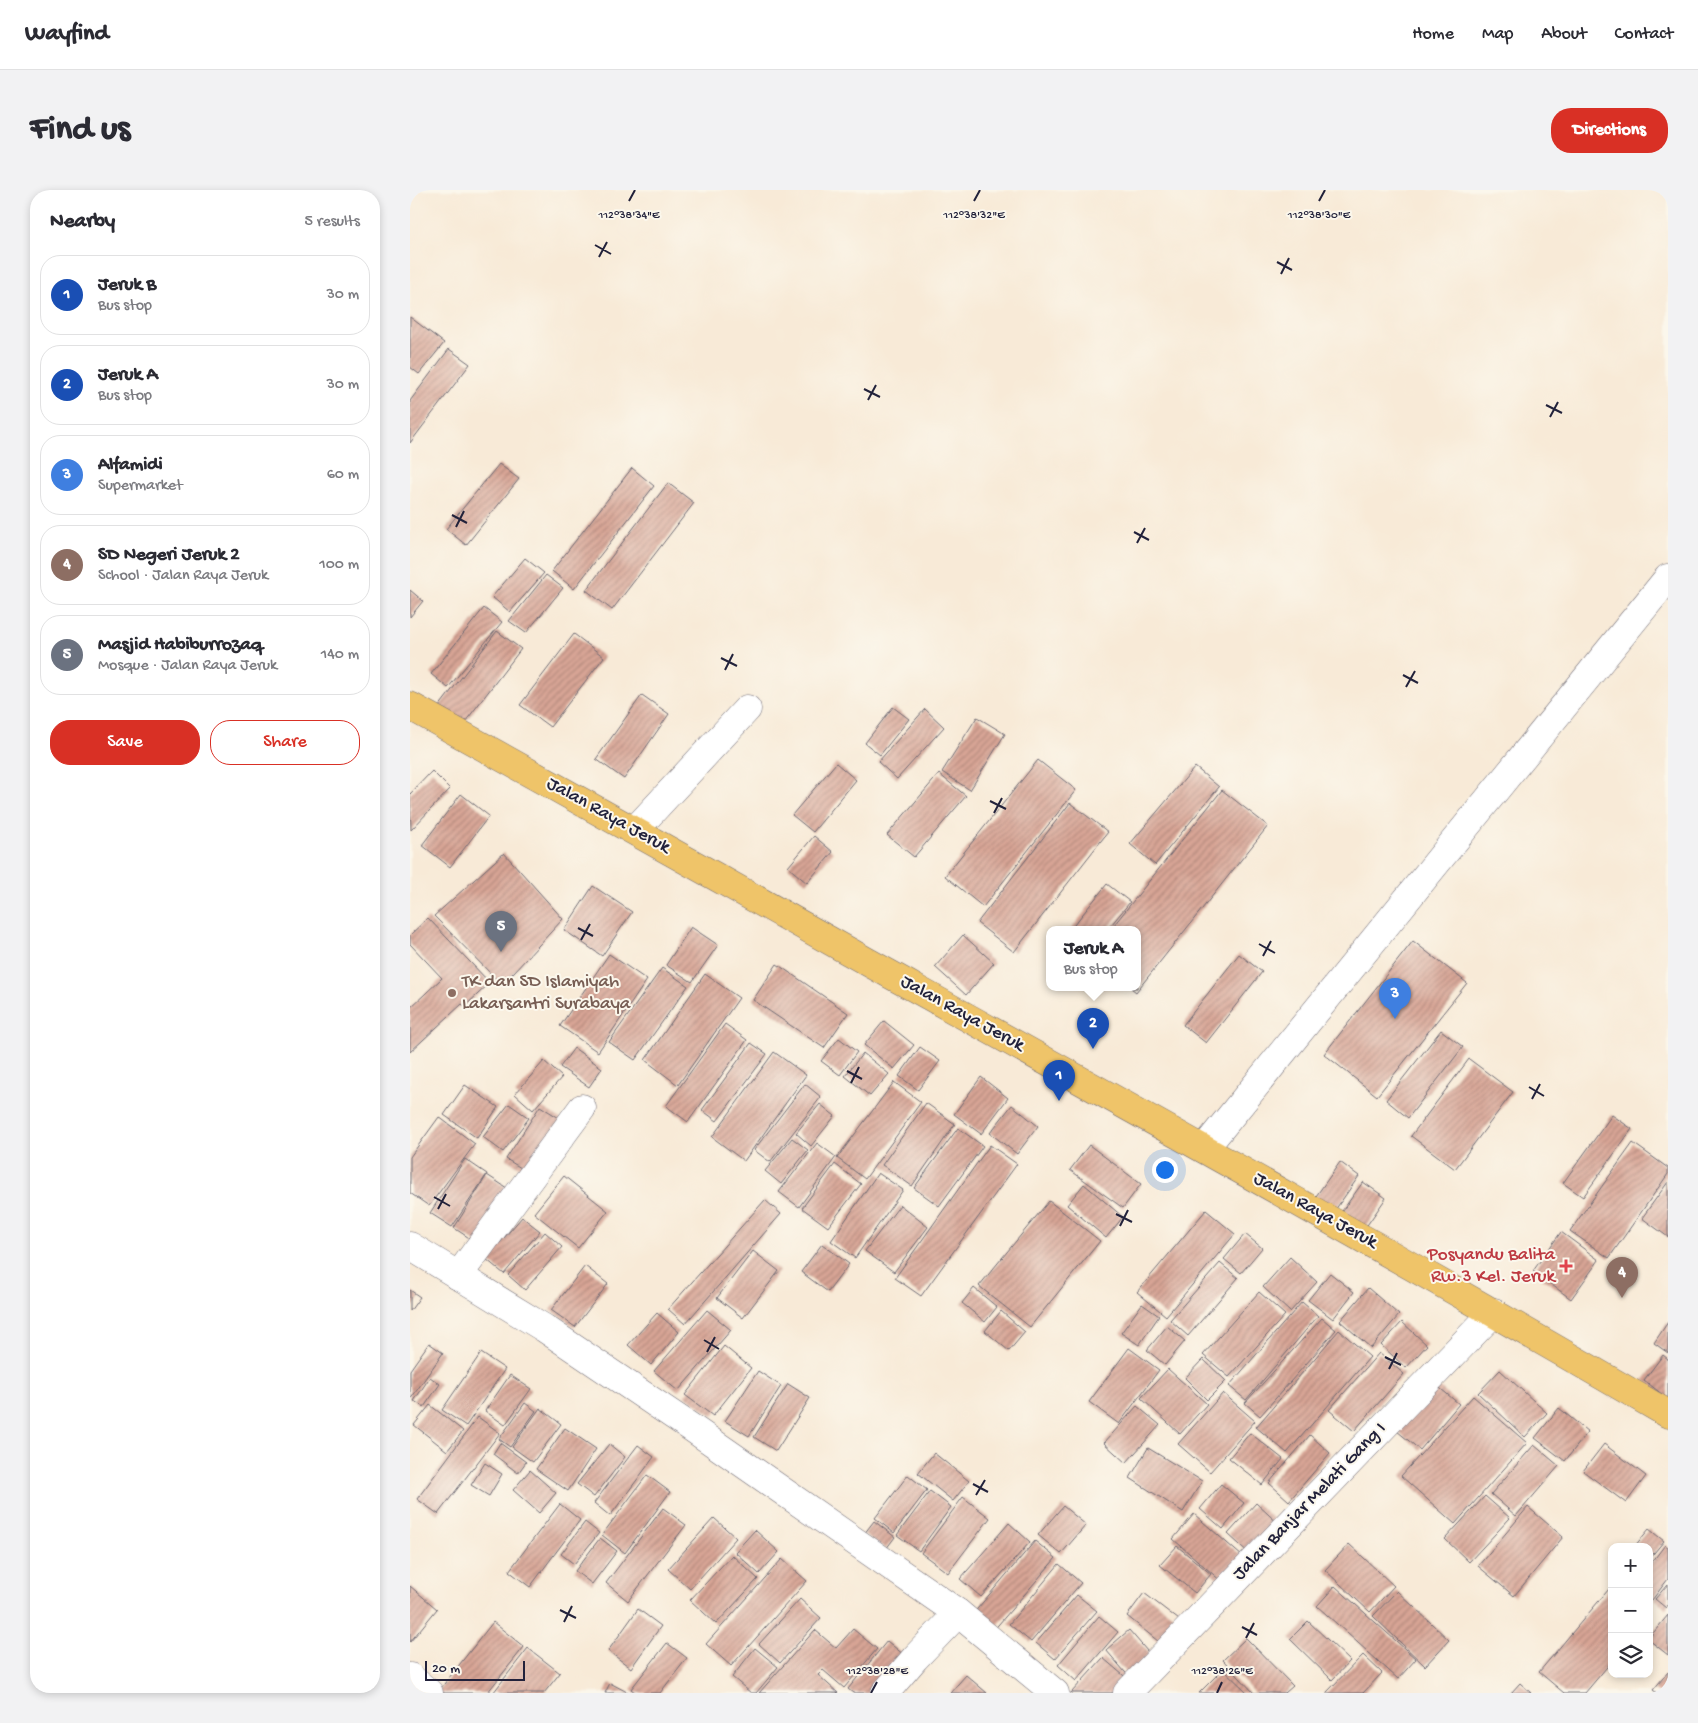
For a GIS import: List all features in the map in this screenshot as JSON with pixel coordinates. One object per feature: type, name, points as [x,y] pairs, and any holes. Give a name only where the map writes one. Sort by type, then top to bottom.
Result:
[{"type":"main road","name":"Jalan Raya Jeruk","points":[[410,706],[1204,1148],[1494,1312],[1668,1414]]},
{"type":"street","points":[[1204,1148],[1668,578]]},
{"type":"street","points":[[635,830],[746,709]]},
{"type":"street","points":[[458,1276],[582,1108]]},
{"type":"street","points":[[410,1246],[544,1328],[684,1422],[958,1613],[1055,1693]]},
{"type":"street","name":"Jalan Banjar Melati Gang I","points":[[1128,1693],[1494,1312]]},
{"type":"street","points":[[885,1693],[958,1613]]},
{"type":"street","points":[[410,1677],[429,1693]]},
{"type":"building","points":[[410,317],[444,343],[419,374],[410,367]]},
{"type":"building","points":[[449,349],[470,364],[410,443],[410,401]]},
{"type":"building","points":[[499,464],[519,479],[466,545],[446,529]]},
{"type":"building","points":[[632,468],[654,486],[574,589],[552,571]]},
{"type":"building","points":[[668,483],[694,503],[612,610],[586,590]]},
{"type":"building","points":[[525,558],[544,573],[510,612],[492,597]]},
{"type":"building","points":[[546,575],[563,588],[526,633],[509,621]]},
{"type":"building","points":[[410,590],[423,601],[410,617]]},
{"type":"building","points":[[484,608],[502,622],[448,688],[431,674]]},
{"type":"building","points":[[497,631],[521,649],[459,730],[435,712]]},
{"type":"building","points":[[574,634],[604,657],[550,727],[520,705]]},
{"type":"building","points":[[642,695],[669,714],[624,779],[596,759]]},
{"type":"building","points":[[893,707],[909,719],[880,755],[865,743]]},
{"type":"building","points":[[925,709],[944,727],[897,779],[878,762]]},
{"type":"building","points":[[977,717],[1005,734],[970,790],[942,772]]},
{"type":"building","points":[[1038,760],[1076,790],[983,907],[945,876]]},
{"type":"building","points":[[836,763],[856,780],[813,832],[792,815]]},
{"type":"building","points":[[1195,767],[1219,787],[1155,865],[1130,844]]},
{"type":"building","points":[[432,771],[450,789],[411,830],[410,794]]},
{"type":"building","points":[[939,774],[966,796],[914,857],[887,835]]},
{"type":"building","points":[[1222,790],[1268,826],[1141,986],[1141,926],[1113,926]]},
{"type":"building","points":[[461,794],[489,816],[450,867],[422,845]]},
{"type":"building","points":[[1070,803],[1108,832],[1014,952],[977,923]]},
{"type":"building","points":[[814,836],[833,852],[807,883],[788,867]]},
{"type":"building","points":[[504,853],[563,919],[502,985],[434,916]]},
{"type":"building","points":[[1107,884],[1130,902],[1110,926],[1073,926]]},
{"type":"building","points":[[593,886],[632,912],[602,956],[564,930]]},
{"type":"building","name":"TK dan SD Islamiyah Lakarsantri Surabaya","points":[[428,918],[490,983],[465,1006],[462,1004],[410,1052],[410,1008],[442,978],[410,944],[410,935]]},
{"type":"building","points":[[691,927],[718,945],[692,982],[666,965]]},
{"type":"building","points":[[963,935],[994,963],[966,995],[935,967]]},
{"type":"building","points":[[1413,941],[1467,983],[1377,1096],[1324,1054]]},
{"type":"building","points":[[609,954],[647,980],[598,1052],[560,1026]]},
{"type":"building","points":[[1239,954],[1262,972],[1206,1043],[1183,1025]]},
{"type":"building","points":[[777,964],[848,1013],[824,1048],[753,1000]]},
{"type":"building","points":[[662,968],[688,986],[635,1060],[609,1042]]},
{"type":"building","points":[[705,974],[739,998],[678,1085],[645,1060]]},
{"type":"building","points":[[884,1021],[914,1045],[894,1069],[864,1045]]},
{"type":"building","points":[[725,1024],[747,1040],[688,1122],[666,1106]]},
{"type":"building","points":[[1441,1030],[1463,1047],[1408,1118],[1386,1100]]},
{"type":"building","points":[[839,1038],[857,1052],[840,1075],[821,1061]]},
{"type":"building","points":[[751,1043],[767,1054],[717,1121],[702,1110]]},
{"type":"building","points":[[920,1047],[940,1061],[918,1090],[899,1076]]},
{"type":"building","points":[[574,1048],[602,1068],[589,1087],[560,1067]]},
{"type":"building","points":[[774,1052],[806,1075],[744,1161],[712,1137]]},
{"type":"building","points":[[863,1053],[889,1074],[870,1096],[845,1076]]},
{"type":"building","points":[[1469,1059],[1513,1092],[1455,1169],[1411,1136]]},
{"type":"building","points":[[544,1061],[562,1077],[533,1110],[515,1094]]},
{"type":"building","points":[[981,1077],[1008,1098],[981,1134],[954,1114]]},
{"type":"building","points":[[894,1082],[921,1102],[865,1179],[837,1158]]},
{"type":"building","points":[[805,1084],[821,1097],[770,1162],[754,1150]]},
{"type":"building","points":[[465,1085],[498,1107],[477,1138],[444,1115]]},
{"type":"building","points":[[926,1103],[955,1124],[912,1186],[882,1165]]},
{"type":"building","points":[[509,1104],[529,1118],[503,1152],[483,1137]]},
{"type":"building","points":[[820,1104],[835,1116],[811,1146],[796,1133]]},
{"type":"building","points":[[1012,1105],[1038,1126],[1017,1154],[990,1133]]},
{"type":"building","points":[[540,1106],[564,1121],[531,1174],[506,1159]]},
{"type":"building","points":[[1612,1115],[1632,1129],[1583,1197],[1563,1183]]},
{"type":"building","points":[[439,1117],[475,1144],[429,1206],[410,1193],[410,1157]]},
{"type":"building","points":[[958,1128],[983,1146],[939,1206],[914,1188]]},
{"type":"building","points":[[792,1138],[808,1150],[781,1184],[765,1171]]},
{"type":"building","points":[[817,1143],[836,1157],[799,1207],[779,1192]]},
{"type":"building","points":[[1633,1143],[1668,1168],[1668,1174],[1609,1258],[1570,1231]]},
{"type":"building","points":[[990,1145],[1017,1164],[921,1296],[895,1278]]},
{"type":"building","points":[[1089,1145],[1141,1184],[1123,1208],[1070,1170]]},
{"type":"building","points":[[465,1159],[487,1174],[452,1227],[430,1213]]},
{"type":"building","points":[[1340,1162],[1359,1176],[1333,1213],[1314,1199]]},
{"type":"building","points":[[835,1164],[861,1184],[828,1227],[802,1208]]},
{"type":"building","points":[[878,1173],[903,1190],[855,1258],[831,1241]]},
{"type":"building","points":[[487,1175],[513,1192],[480,1245],[454,1228]]},
{"type":"building","points":[[564,1176],[608,1211],[578,1248],[534,1213]]},
{"type":"building","points":[[1363,1182],[1386,1198],[1363,1231],[1340,1214]]},
{"type":"building","points":[[1668,1182],[1668,1237],[1642,1218]]},
{"type":"building","points":[[1084,1184],[1123,1217],[1106,1238],[1067,1205]]},
{"type":"building","points":[[765,1200],[781,1214],[685,1324],[668,1309]]},
{"type":"building","points":[[1049,1201],[1100,1241],[1030,1327],[979,1286]]},
{"type":"building","points":[[900,1205],[928,1227],[894,1272],[865,1251]]},
{"type":"building","points":[[1206,1210],[1235,1234],[1166,1316],[1137,1292]]},
{"type":"building","points":[[522,1217],[540,1231],[504,1274],[486,1259]]},
{"type":"building","points":[[545,1232],[562,1247],[525,1290],[508,1275]]},
{"type":"building","name":"Posyandu Balita Rw.3 Kel. Jeruk","points":[[1561,1232],[1599,1260],[1571,1299],[1533,1271]]},
{"type":"building","points":[[1245,1234],[1262,1248],[1241,1273],[1224,1259]]},
{"type":"building","points":[[822,1244],[849,1264],[828,1292],[801,1272]]},
{"type":"building","points":[[753,1251],[779,1271],[743,1318],[717,1298]]},
{"type":"building","points":[[1290,1257],[1317,1282],[1290,1312],[1263,1287]]},
{"type":"building","points":[[1220,1263],[1238,1278],[1188,1336],[1170,1320]]},
{"type":"building","points":[[585,1266],[608,1284],[575,1327],[551,1310]]},
{"type":"building","points":[[1330,1273],[1354,1292],[1333,1319],[1308,1300]]},
{"type":"building","points":[[974,1288],[997,1307],[985,1322],[962,1303]]},
{"type":"building","points":[[1368,1288],[1399,1315],[1371,1348],[1340,1321]]},
{"type":"building","points":[[410,1290],[420,1297],[410,1311]]},
{"type":"building","points":[[1259,1292],[1285,1315],[1229,1377],[1203,1355]]},
{"type":"building","points":[[1302,1302],[1318,1316],[1246,1400],[1229,1386]]},
{"type":"building","points":[[1142,1304],[1159,1316],[1139,1345],[1121,1333]]},
{"type":"building","points":[[707,1310],[731,1330],[678,1391],[654,1371]]},
{"type":"building","points":[[1001,1311],[1025,1332],[1009,1351],[985,1331]]},
{"type":"building","points":[[657,1313],[679,1332],[651,1365],[628,1345]]},
{"type":"building","points":[[1322,1318],[1336,1330],[1260,1416],[1245,1403]]},
{"type":"building","points":[[1402,1322],[1427,1345],[1406,1368],[1381,1345]]},
{"type":"building","points":[[1668,1322],[1668,1353],[1654,1343]]},
{"type":"building","points":[[1167,1326],[1185,1341],[1165,1365],[1147,1350]]},
{"type":"building","points":[[1339,1330],[1370,1357],[1287,1453],[1256,1427]]},
{"type":"building","points":[[429,1343],[443,1353],[410,1400],[410,1370]]},
{"type":"building","points":[[724,1346],[751,1368],[713,1416],[685,1395]]},
{"type":"building","points":[[1129,1348],[1159,1370],[1119,1424],[1089,1402]]},
{"type":"building","points":[[481,1353],[505,1369],[466,1426],[442,1410]]},
{"type":"building","points":[[1379,1353],[1404,1374],[1354,1431],[1329,1410]]},
{"type":"building","points":[[1663,1355],[1668,1359],[1668,1399],[1644,1380]]},
{"type":"building","points":[[1203,1359],[1226,1381],[1207,1400],[1185,1378]]},
{"type":"building","points":[[1168,1369],[1207,1404],[1180,1434],[1141,1398]]},
{"type":"building","points":[[1500,1370],[1547,1413],[1525,1437],[1478,1393]]},
{"type":"building","points":[[758,1371],[781,1386],[749,1436],[725,1421]]},
{"type":"building","points":[[510,1375],[531,1389],[505,1425],[485,1411]]},
{"type":"building","points":[[430,1377],[440,1384],[424,1407],[414,1401]]},
{"type":"building","points":[[788,1384],[810,1398],[776,1451],[754,1437]]},
{"type":"building","points":[[1435,1384],[1459,1404],[1420,1450],[1397,1431]]},
{"type":"building","points":[[1223,1393],[1255,1421],[1210,1472],[1178,1444]]},
{"type":"building","points":[[1473,1396],[1527,1443],[1455,1524],[1401,1476]]},
{"type":"building","points":[[525,1403],[536,1411],[510,1447],[499,1439]]},
{"type":"building","points":[[430,1405],[463,1431],[447,1451],[414,1425]]},
{"type":"building","points":[[1137,1406],[1160,1425],[1126,1463],[1104,1443]]},
{"type":"building","points":[[540,1408],[561,1424],[533,1462],[512,1447]]},
{"type":"building","points":[[1559,1408],[1588,1432],[1565,1461],[1535,1438]]},
{"type":"building","points":[[478,1417],[500,1433],[438,1514],[417,1499]]},
{"type":"building","points":[[565,1428],[596,1449],[568,1491],[536,1469]]},
{"type":"building","points":[[1250,1433],[1283,1459],[1262,1485],[1229,1458]]},
{"type":"building","points":[[1310,1435],[1330,1453],[1289,1501],[1269,1483]]},
{"type":"building","points":[[500,1443],[526,1462],[518,1473],[493,1454]]},
{"type":"building","points":[[609,1444],[625,1457],[594,1497],[577,1484]]},
{"type":"building","points":[[1604,1444],[1646,1476],[1626,1503],[1583,1471]]},
{"type":"building","points":[[638,1445],[654,1457],[610,1516],[594,1503]]},
{"type":"building","points":[[1534,1445],[1559,1466],[1516,1516],[1491,1494]]},
{"type":"building","points":[[1148,1448],[1202,1481],[1183,1512],[1130,1478]]},
{"type":"building","points":[[934,1453],[969,1481],[953,1501],[918,1473]]},
{"type":"building","points":[[485,1463],[502,1474],[489,1496],[471,1485]]},
{"type":"building","points":[[530,1470],[556,1493],[539,1513],[513,1490]]},
{"type":"building","points":[[647,1475],[670,1492],[625,1553],[602,1535]]},
{"type":"building","points":[[908,1475],[927,1490],[894,1533],[875,1518]]},
{"type":"building","points":[[1221,1484],[1244,1503],[1223,1529],[1200,1509]]},
{"type":"building","points":[[930,1491],[951,1507],[919,1551],[897,1535]]},
{"type":"building","points":[[1485,1496],[1510,1518],[1469,1562],[1445,1539]]},
{"type":"building","points":[[963,1497],[990,1518],[948,1573],[921,1553]]},
{"type":"building","points":[[1256,1503],[1281,1526],[1252,1556],[1228,1534]]},
{"type":"building","points":[[560,1504],[580,1520],[530,1587],[509,1571]]},
{"type":"building","points":[[1063,1506],[1086,1525],[1061,1554],[1038,1535]]},
{"type":"building","points":[[1528,1507],[1563,1537],[1514,1596],[1478,1566]]},
{"type":"building","points":[[663,1508],[686,1525],[628,1601],[606,1583]]},
{"type":"building","points":[[1194,1514],[1243,1557],[1222,1582],[1173,1539]]},
{"type":"building","points":[[714,1518],[736,1538],[690,1589],[668,1569]]},
{"type":"building","points":[[874,1521],[895,1537],[886,1549],[864,1534]]},
{"type":"building","points":[[585,1522],[599,1533],[574,1564],[561,1554]]},
{"type":"building","points":[[1009,1523],[1030,1542],[981,1597],[960,1579]]},
{"type":"building","points":[[1649,1529],[1664,1541],[1653,1554],[1653,1543],[1637,1543]]},
{"type":"building","points":[[755,1530],[779,1552],[759,1574],[735,1552]]},
{"type":"building","points":[[600,1538],[617,1551],[592,1584],[575,1571]]},
{"type":"building","points":[[1035,1541],[1056,1558],[992,1632],[972,1615]]},
{"type":"building","points":[[1349,1544],[1394,1586],[1370,1612],[1325,1570]]},
{"type":"building","points":[[1665,1545],[1668,1547],[1668,1579],[1653,1599],[1653,1588],[1653,1561]]},
{"type":"building","points":[[1177,1546],[1211,1574],[1195,1593],[1160,1565]]},
{"type":"building","points":[[732,1555],[758,1579],[716,1624],[690,1600]]},
{"type":"building","points":[[782,1559],[807,1581],[731,1666],[706,1644]]},
{"type":"building","points":[[1059,1564],[1081,1583],[1031,1642],[1009,1624]]},
{"type":"building","points":[[1668,1584],[1668,1605],[1666,1608],[1655,1599]]},
{"type":"building","points":[[410,1586],[437,1609],[410,1642]]},
{"type":"building","points":[[1335,1586],[1416,1659],[1398,1679],[1317,1606]]},
{"type":"building","points":[[1608,1590],[1608,1666],[1585,1693],[1564,1693],[1539,1672]]},
{"type":"building","points":[[1397,1591],[1449,1640],[1425,1666],[1373,1616]]},
{"type":"building","points":[[1144,1593],[1183,1623],[1164,1646],[1127,1616]]},
{"type":"building","points":[[1077,1595],[1097,1611],[1055,1659],[1036,1643]]},
{"type":"building","points":[[800,1599],[821,1618],[780,1663],[759,1644]]},
{"type":"building","points":[[638,1609],[661,1626],[631,1668],[608,1651]]},
{"type":"building","points":[[1668,1615],[1668,1655],[1653,1643],[1653,1633]]},
{"type":"building","points":[[1099,1616],[1118,1632],[1076,1681],[1058,1665]]},
{"type":"building","points":[[1308,1621],[1350,1661],[1332,1680],[1290,1639]]},
{"type":"building","points":[[493,1622],[524,1647],[487,1693],[437,1693]]},
{"type":"building","points":[[853,1629],[877,1649],[844,1688],[823,1670],[818,1675],[838,1693],[759,1693],[815,1630],[836,1648]]},
{"type":"building","points":[[1129,1630],[1154,1659],[1131,1679],[1106,1650]]},
{"type":"building","points":[[1246,1638],[1293,1686],[1285,1693],[1254,1693],[1223,1660]]},
{"type":"building","points":[[887,1641],[904,1655],[873,1693],[853,1693],[848,1689]]},
{"type":"building","points":[[667,1643],[687,1658],[660,1693],[636,1693],[631,1689]]},
{"type":"building","points":[[528,1648],[560,1673],[544,1693],[493,1693]]},
{"type":"building","points":[[755,1648],[778,1667],[756,1693],[751,1693],[732,1677]]},
{"type":"building","points":[[1363,1655],[1382,1673],[1363,1693],[1326,1693]]},
{"type":"building","points":[[1103,1658],[1130,1681],[1119,1693],[1071,1693]]},
{"type":"building","points":[[1223,1669],[1248,1693],[1199,1693]]},
{"type":"building","points":[[1668,1672],[1668,1689],[1665,1693],[1657,1693],[1653,1690]]},
{"type":"building","points":[[966,1675],[987,1693],[950,1693]]},
{"type":"building","points":[[610,1683],[629,1693],[605,1693]]},
{"type":"building","points":[[1520,1683],[1531,1693],[1511,1693]]},
{"type":"place","name":"Masjid Habiburrozaq","points":[[501,952]]},
{"type":"place","name":"TK dan SD Islamiyah Lakarsantri Surabaya","points":[[452,993]]},
{"type":"place","name":"Alfamidi","points":[[1395,1019]]},
{"type":"place","name":"Jeruk A","points":[[1093,1049]]},
{"type":"place","name":"Jeruk B","points":[[1059,1101]]},
{"type":"place","name":"Posyandu Balita Rw.3 Kel. Jeruk","points":[[1566,1266]]},
{"type":"place","name":"SD Negeri Jeruk 2","points":[[1622,1298]]}]
